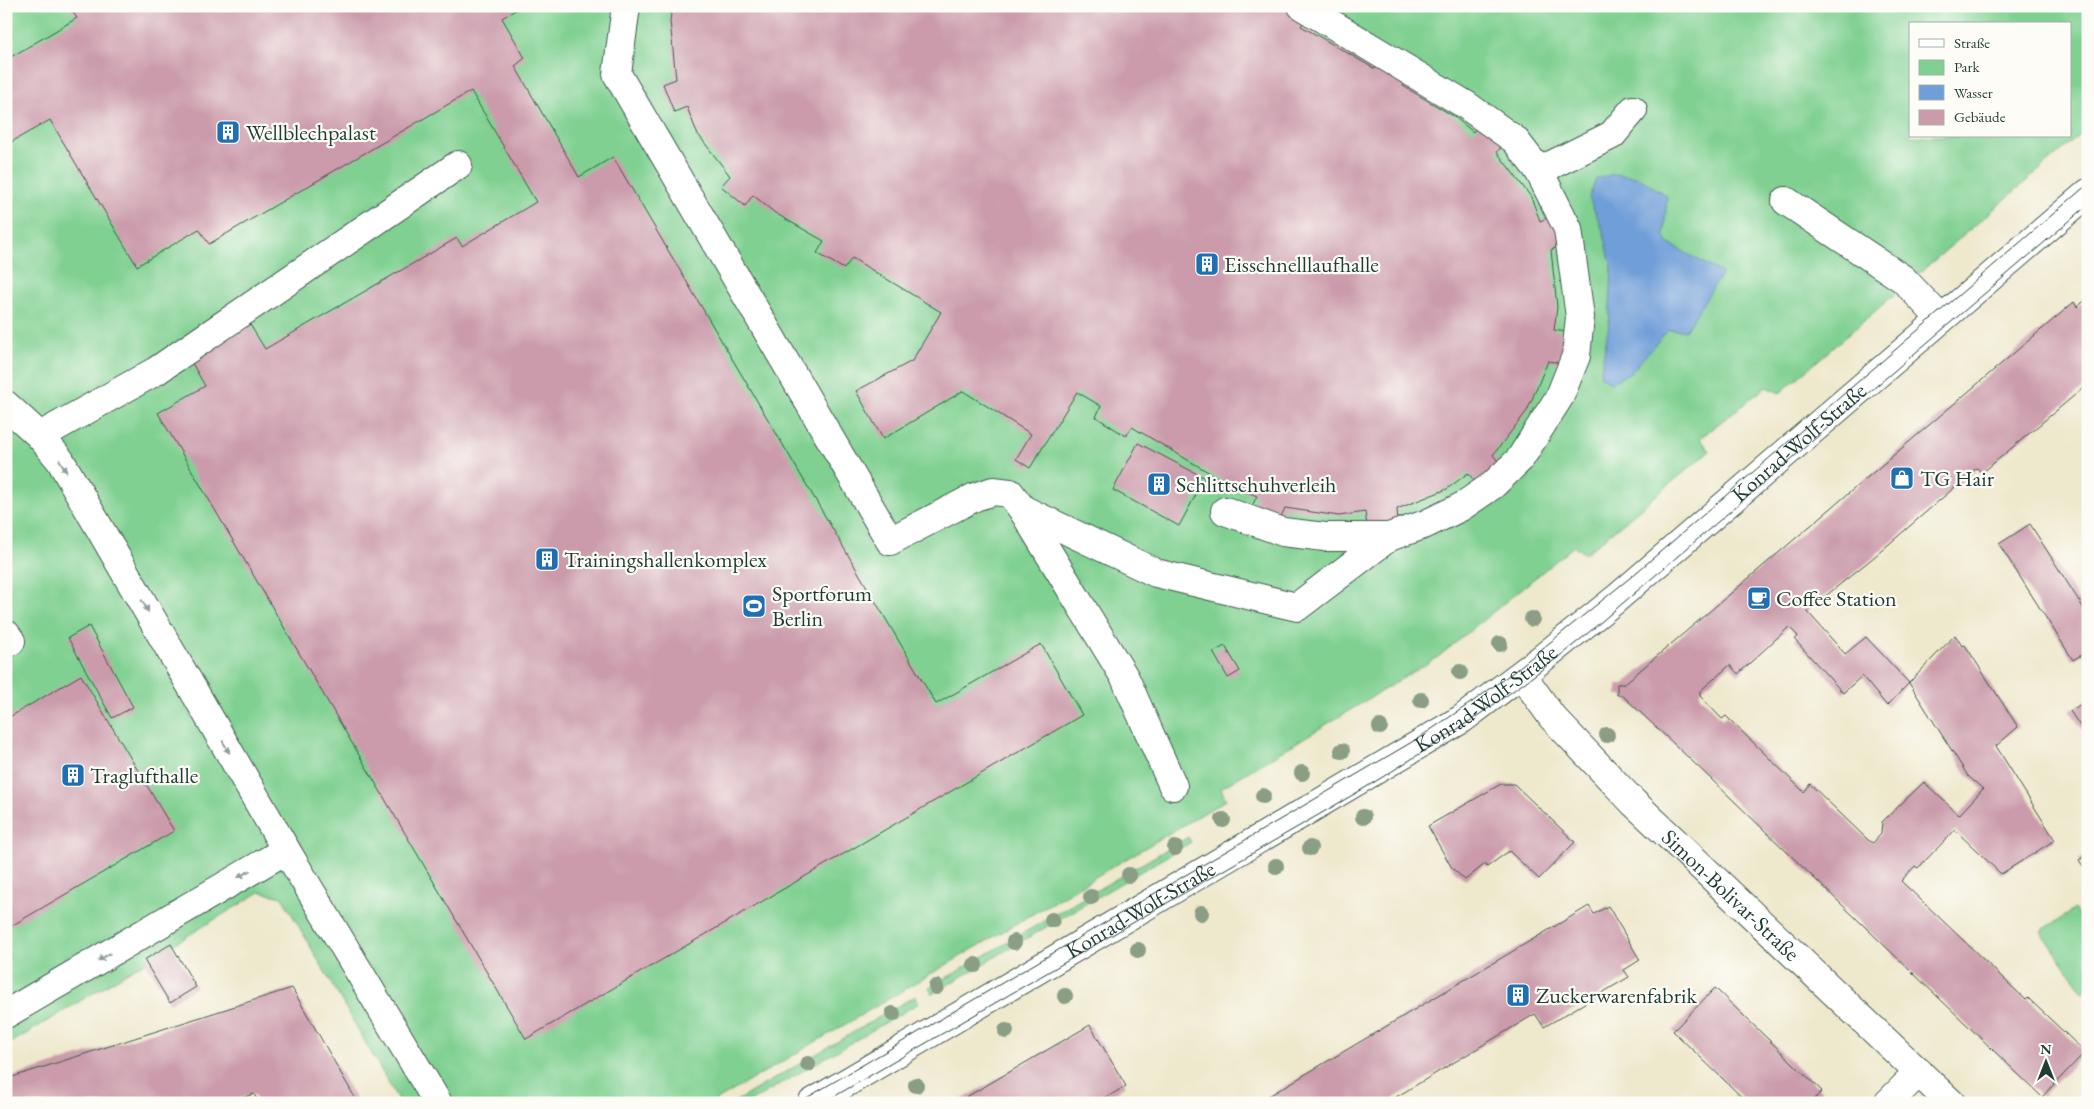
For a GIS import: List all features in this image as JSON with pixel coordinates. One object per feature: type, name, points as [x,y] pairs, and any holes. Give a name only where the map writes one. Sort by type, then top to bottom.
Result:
[{"type":"main road","points":[[626,6],[617,74],[890,542],[976,497],[993,492],[1010,493],[1022,509],[1125,678],[1174,786]]},
{"type":"main road","points":[[1225,511],[1283,532],[1325,536],[1389,536],[1426,524],[1461,507],[1493,485],[1520,458],[1541,429],[1560,396],[1576,356],[1580,317],[1568,229],[1539,170],[1515,140],[1466,105],[1302,6]]},
{"type":"main road","points":[[1539,170],[1612,135],[1633,110]]},
{"type":"main road","points":[[40,436],[156,371],[458,165]]},
{"type":"main road","name":"Konrad-Wolf-Straße","points":[[812,1103],[1462,719],[1522,675],[1616,599],[2088,193]]},
{"type":"main road","points":[[1786,201],[1903,279],[1941,319]]},
{"type":"main road","points":[[6,404],[40,436],[60,460],[286,850],[438,1103]]},
{"type":"main road","points":[[1022,509],[1156,573],[1298,607],[1389,536]]},
{"type":"main road","points":[[6,634],[11,641],[6,644]]},
{"type":"main road","name":"Simon-Bolivar-Straße","points":[[1522,675],[1552,717],[1633,802],[1951,1103]]},
{"type":"main road","points":[[6,1014],[286,850]]},
{"type":"main road","points":[[1888,1103],[1919,1072]]},
{"type":"green space","name":"Sportforum Berlin","points":[[6,6],[2088,6],[2088,128],[1780,393],[1766,387],[1700,438],[1710,451],[1585,554],[1574,546],[1438,657],[1221,788],[1226,800],[712,1103],[400,1103],[282,897],[260,892],[6,1046]]},
{"type":"green space","points":[[1188,837],[1191,842],[932,994],[929,988]]},
{"type":"green space","points":[[2075,909],[2088,928],[2088,989],[2084,993],[2041,931]]},
{"type":"green space","points":[[915,996],[919,1003],[748,1103],[733,1103]]},
{"type":"water","points":[[1614,174],[1638,177],[1667,196],[1664,234],[1668,243],[1722,273],[1686,330],[1668,330],[1632,371],[1611,383],[1600,375],[1609,324],[1612,269],[1604,233],[1589,198],[1596,179]]},
{"type":"building","name":"Trainingshallenkomplex","points":[[69,6],[522,6],[502,18],[525,58],[515,66],[579,177],[613,157],[936,704],[1041,644],[1082,715],[526,1039],[158,413],[205,386],[189,358],[249,323],[265,349],[457,238],[462,246],[536,202],[471,91],[209,244],[199,229],[137,266],[50,120],[6,145],[6,60],[77,18]]},
{"type":"building","name":"Eisschnelllaufhalle","points":[[672,6],[1268,6],[1273,9],[1275,6],[1294,6],[1308,14],[1301,26],[1375,69],[1382,58],[1409,75],[1403,86],[1455,117],[1473,132],[1481,122],[1506,142],[1497,152],[1531,197],[1540,221],[1552,216],[1564,244],[1551,250],[1557,307],[1554,330],[1566,332],[1561,363],[1548,361],[1527,411],[1493,455],[1501,465],[1476,483],[1468,473],[1447,489],[1397,509],[1398,523],[1367,526],[1365,512],[1339,516],[1285,508],[1279,521],[1251,508],[1257,496],[1232,486],[1132,427],[1126,436],[1096,417],[1101,406],[1077,392],[1030,468],[1016,459],[1031,434],[963,391],[883,439],[856,391],[912,361],[941,312],[852,258],[844,269],[817,253],[824,241],[775,213],[753,195],[745,206],[721,186],[730,176],[697,133],[687,107],[674,112],[663,84],[676,79],[670,21]]},
{"type":"building","points":[[2088,298],[2088,384],[1982,473],[1977,468],[1874,557],[1807,611],[1845,654],[1866,637],[1909,683],[1955,635],[1962,646],[1965,645],[2018,727],[1996,746],[2055,840],[2001,874],[1955,830],[1918,868],[1915,866],[1901,881],[2026,1000],[2028,998],[2085,1052],[2042,1097],[1709,777],[1622,695],[1617,695],[1617,684],[1624,684],[2074,302],[2077,307]],"holes":[[[1789,627],[1798,636],[1795,640],[1843,693],[1862,676],[1887,706],[1909,683],[1968,776],[1983,789],[1959,815],[1924,782],[1882,822],[1881,834],[1873,843],[1810,784],[1804,792],[1726,716],[1722,719],[1700,696],[1700,691],[1730,665],[1738,674]]]},
{"type":"building","name":"Schlittschuhverleih","points":[[1138,443],[1205,478],[1179,526],[1113,490]]},
{"type":"building","points":[[2030,524],[2088,615],[2088,651],[2073,660],[1999,544]]},
{"type":"building","points":[[89,626],[133,707],[112,718],[68,638]]},
{"type":"building","points":[[1225,646],[1240,671],[1228,678],[1213,652]]},
{"type":"building","name":"Traglufthalle","points":[[81,675],[174,831],[6,929],[6,719]]},
{"type":"building","points":[[2088,700],[2088,738],[2070,711]]},
{"type":"building","points":[[1501,784],[1514,784],[1575,842],[1539,879],[1509,851],[1487,867],[1485,864],[1465,880],[1452,868],[1428,826]]},
{"type":"building","points":[[2088,854],[2088,874],[2079,860]]},
{"type":"building","name":"Zuckerwarenfabrik","points":[[1589,906],[1594,914],[1608,906],[1640,960],[1624,970],[1629,977],[1544,1027],[1535,1014],[1386,1103],[1257,1103]]},
{"type":"building","points":[[171,944],[196,987],[170,1003],[144,960]]},
{"type":"building","points":[[292,988],[358,1103],[259,1103],[254,1094],[227,1103],[6,1103],[6,1079]]},
{"type":"building","points":[[1715,988],[1822,1091],[1811,1103],[1748,1103],[1673,1031]]},
{"type":"building","points":[[1090,1025],[1126,1086],[1097,1103],[956,1103]]},
{"type":"tram line","points":[[798,1103],[1417,739],[1472,702],[1512,673],[1631,577],[2088,184]]},
{"type":"tram line","points":[[823,1103],[1363,789],[1502,699],[1581,639],[2088,205]]},
{"type":"place","name":"Wellblechpalast","points":[[228,132]]},
{"type":"place","name":"Eisschnelllaufhalle","points":[[1207,264]]},
{"type":"place","name":"TG Hair","points":[[1902,478]]},
{"type":"place","name":"Schlittschuhverleih","points":[[1159,484]]},
{"type":"place","name":"Trainingshallenkomplex","points":[[547,559]]},
{"type":"place","name":"Coffee Station","points":[[1759,598]]},
{"type":"place","name":"Sportforum Berlin","points":[[754,606]]},
{"type":"place","name":"Traglufthalle","points":[[73,775]]},
{"type":"place","name":"Zuckerwarenfabrik","points":[[1518,995]]}]
